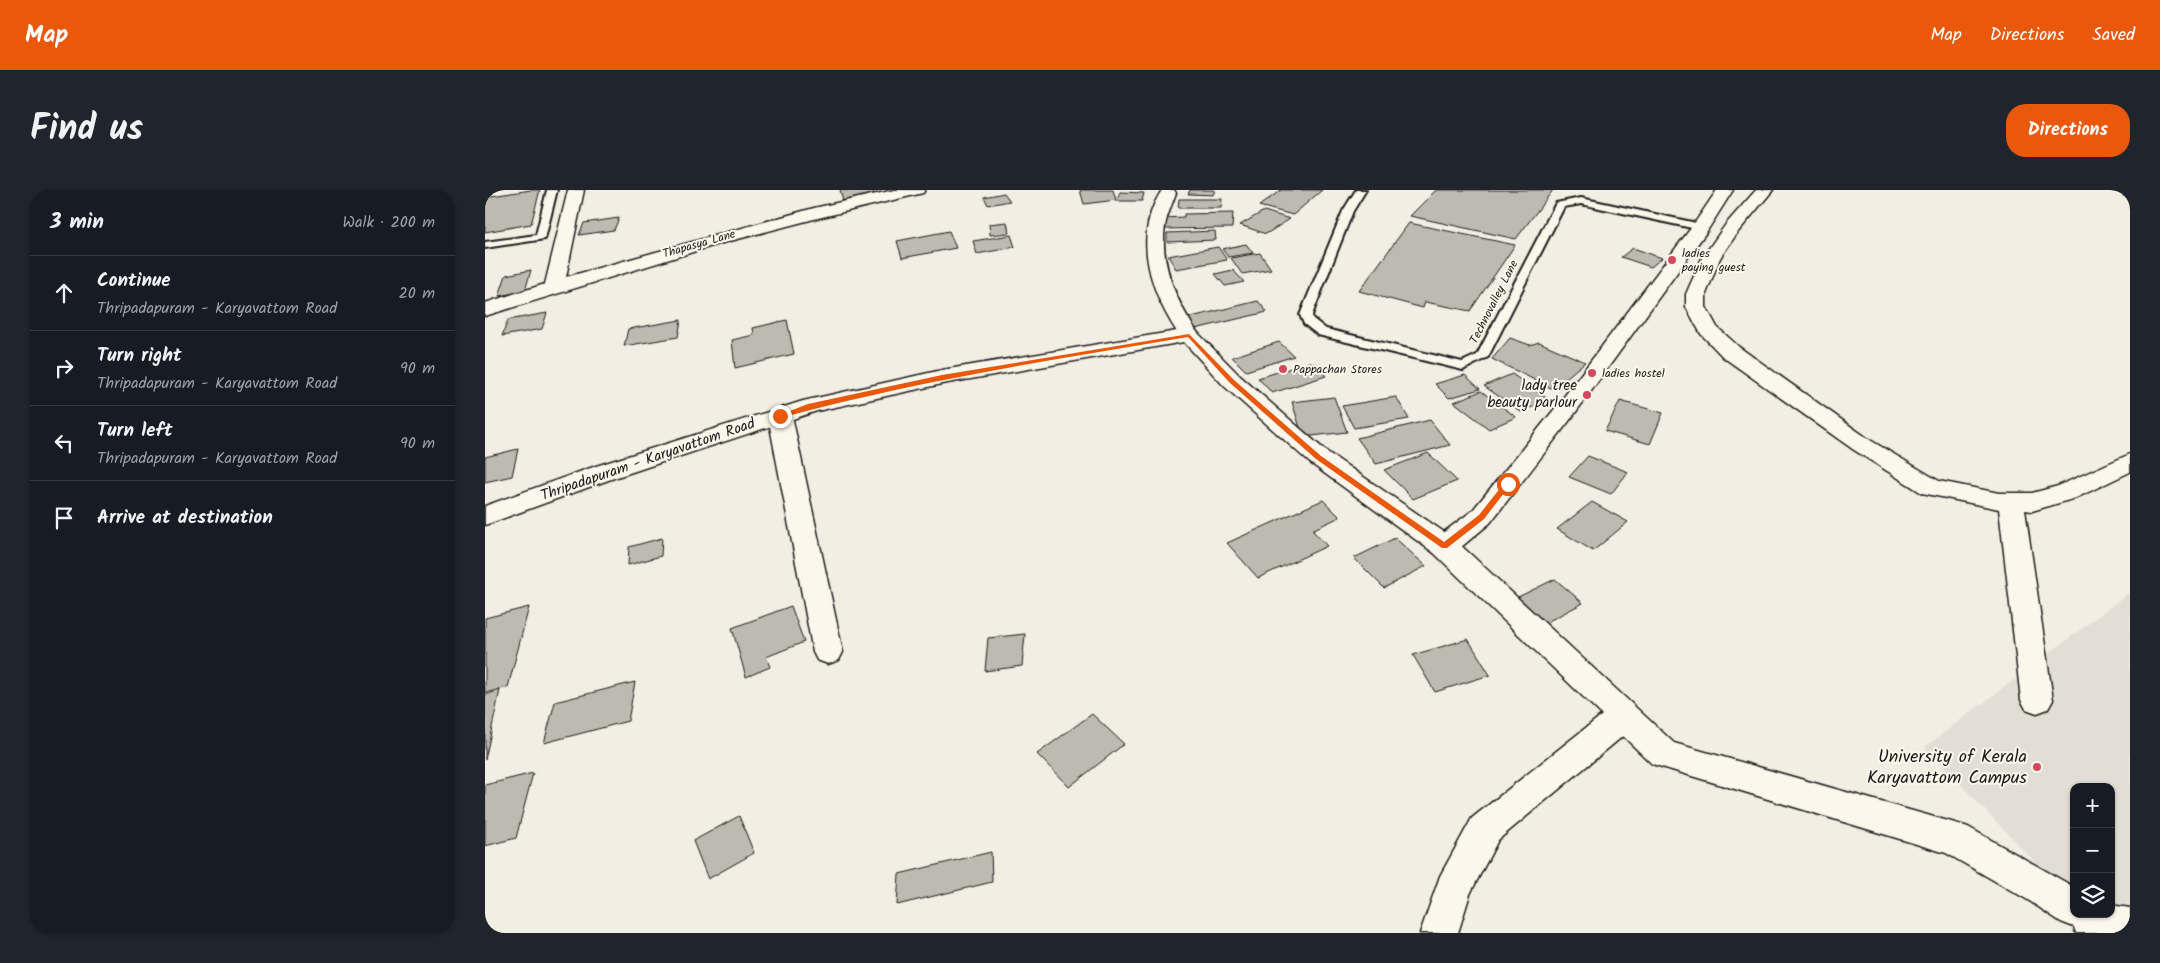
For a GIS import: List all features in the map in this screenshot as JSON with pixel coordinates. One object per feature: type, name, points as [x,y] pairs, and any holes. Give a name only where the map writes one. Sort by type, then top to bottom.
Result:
[{"type":"street","points":[[554,287],[576,190]]},
{"type":"street","name":"Thapasya Lane","points":[[485,310],[554,287],[724,237],[857,202],[917,190]]},
{"type":"street","points":[[1445,546],[1487,511],[1565,411],[1701,227],[1725,190]]},
{"type":"street","points":[[1765,190],[1732,228],[1711,258],[1696,294],[1696,307],[1708,330],[1731,352],[1861,445],[1931,486],[1968,496],[2032,502],[2067,492],[2130,462]]},
{"type":"street","points":[[1167,191],[1156,229],[1156,256],[1168,301],[1175,316],[1189,335],[1232,382],[1318,457],[1445,546],[1664,754],[1955,839],[2041,887],[2088,919],[2130,927]]},
{"type":"street","name":"Thripadapuram - Karyavattom Road","points":[[485,516],[605,472],[811,406],[942,376],[1189,335]]},
{"type":"street","points":[[780,416],[828,652]]},
{"type":"street","points":[[2011,501],[2037,700]]},
{"type":"street","points":[[1439,933],[1453,889],[1485,829],[1625,715]]},
{"type":"lane","points":[[485,245],[541,237],[552,190]]},
{"type":"lane","name":"Technovalley Lane","points":[[1361,190],[1348,211],[1306,315],[1308,322],[1322,332],[1463,366],[1482,357],[1560,205],[1581,201],[1701,227]]},
{"type":"shaded area","name":"University of Kerala Karyavattom Campus","points":[[2130,592],[2130,933],[2115,918],[2115,783],[2070,783],[2070,899],[1925,747]]},
{"type":"building","points":[[540,190],[531,224],[485,232],[485,197]]},
{"type":"building","points":[[840,190],[873,190],[874,196],[843,201]]},
{"type":"building","points":[[1080,190],[1113,190],[1116,200],[1084,204]]},
{"type":"building","points":[[1190,190],[1215,190],[1213,195],[1188,194]]},
{"type":"building","points":[[1281,190],[1322,190],[1293,215],[1259,206]]},
{"type":"building","points":[[1436,190],[1553,190],[1516,239],[1410,216]]},
{"type":"building","points":[[1120,192],[1144,193],[1142,201],[1117,201]]},
{"type":"building","points":[[1004,193],[1010,201],[988,205],[984,197]]},
{"type":"building","points":[[1179,199],[1222,199],[1221,208],[1178,208]]},
{"type":"building","points":[[1264,211],[1290,219],[1266,234],[1240,225]]},
{"type":"building","points":[[1233,213],[1232,228],[1161,229],[1163,218],[1184,217],[1184,214]]},
{"type":"building","points":[[619,218],[614,230],[579,235],[584,223]]},
{"type":"building","points":[[1007,222],[1009,233],[990,235],[989,224]]},
{"type":"building","points":[[1409,223],[1515,245],[1470,311],[1425,302],[1423,308],[1359,291]]},
{"type":"building","points":[[949,231],[956,248],[902,258],[897,241]]},
{"type":"building","points":[[1215,231],[1216,240],[1167,242],[1167,233]]},
{"type":"building","points":[[1011,235],[1015,247],[977,254],[973,241]]},
{"type":"building","points":[[1246,244],[1253,253],[1228,257],[1222,249]]},
{"type":"building","points":[[1218,247],[1227,260],[1176,269],[1168,256]]},
{"type":"building","points":[[1633,248],[1662,258],[1651,267],[1621,257]]},
{"type":"building","points":[[1260,253],[1271,269],[1242,274],[1231,258]]},
{"type":"building","points":[[531,270],[525,291],[499,296],[506,275]]},
{"type":"building","points":[[1233,270],[1244,282],[1225,286],[1215,274]]},
{"type":"building","points":[[1258,301],[1267,312],[1195,329],[1187,318]]},
{"type":"building","points":[[547,313],[542,329],[502,336],[508,320]]},
{"type":"building","points":[[681,320],[678,337],[624,346],[628,329]]},
{"type":"building","points":[[787,320],[794,354],[735,368],[732,340],[754,335],[753,328]]},
{"type":"building","points":[[1510,338],[1530,345],[1539,342],[1585,362],[1553,389],[1492,359]]},
{"type":"building","points":[[1279,342],[1294,356],[1246,371],[1232,357]]},
{"type":"building","points":[[1311,362],[1326,376],[1272,393],[1258,378]]},
{"type":"building","points":[[1512,374],[1549,400],[1521,412],[1484,386]]},
{"type":"building","points":[[1465,375],[1480,389],[1449,398],[1435,384]]},
{"type":"building","points":[[1481,391],[1516,417],[1489,429],[1454,402]]},
{"type":"building","points":[[1334,397],[1347,432],[1303,437],[1292,402]]},
{"type":"building","points":[[1396,397],[1409,419],[1354,428],[1342,406]]},
{"type":"building","points":[[1620,401],[1663,413],[1650,444],[1605,431]]},
{"type":"building","points":[[1430,420],[1450,445],[1376,464],[1357,438]]},
{"type":"building","points":[[518,449],[512,476],[485,482],[485,457]]},
{"type":"building","points":[[1428,453],[1457,481],[1413,499],[1384,470]]},
{"type":"building","points":[[1588,456],[1628,472],[1611,494],[1569,477]]},
{"type":"building","points":[[1323,500],[1340,517],[1312,530],[1327,546],[1258,578],[1227,543]]},
{"type":"building","points":[[1592,502],[1628,522],[1593,551],[1557,529]]},
{"type":"building","points":[[662,538],[661,556],[628,565],[629,547]]},
{"type":"building","points":[[1395,538],[1426,566],[1384,588],[1354,558]]},
{"type":"building","points":[[1555,579],[1583,603],[1541,625],[1514,599]]},
{"type":"building","points":[[791,606],[804,642],[766,657],[770,667],[746,677],[732,628]]},
{"type":"building","points":[[529,607],[508,687],[485,693],[485,618]]},
{"type":"building","points":[[1025,634],[1022,666],[985,671],[988,638]]},
{"type":"building","points":[[1468,639],[1490,675],[1435,692],[1413,655]]},
{"type":"building","points":[[635,682],[628,721],[544,743],[555,702]]},
{"type":"building","points":[[500,690],[485,760],[485,695]]},
{"type":"building","points":[[1092,714],[1124,744],[1069,787],[1037,754]]},
{"type":"building","points":[[533,773],[516,838],[485,846],[485,785]]},
{"type":"building","points":[[739,816],[754,853],[708,879],[693,841]]},
{"type":"building","points":[[991,852],[992,882],[897,905],[899,874]]},
{"type":"place","name":"ladies paying guest","points":[[1672,260]]},
{"type":"place","name":"Pappachan Stores","points":[[1283,369]]},
{"type":"place","name":"ladies hostel","points":[[1592,373]]},
{"type":"place","name":"lady tree beauty parlour","points":[[1587,395]]},
{"type":"place","name":"University of Kerala Karyavattom Campus","points":[[2037,767]]},
{"type":"route","points":[[780,416],[811,406],[942,376],[1189,335],[1232,382],[1318,457],[1445,546],[1481,517],[1508,484]]}]
